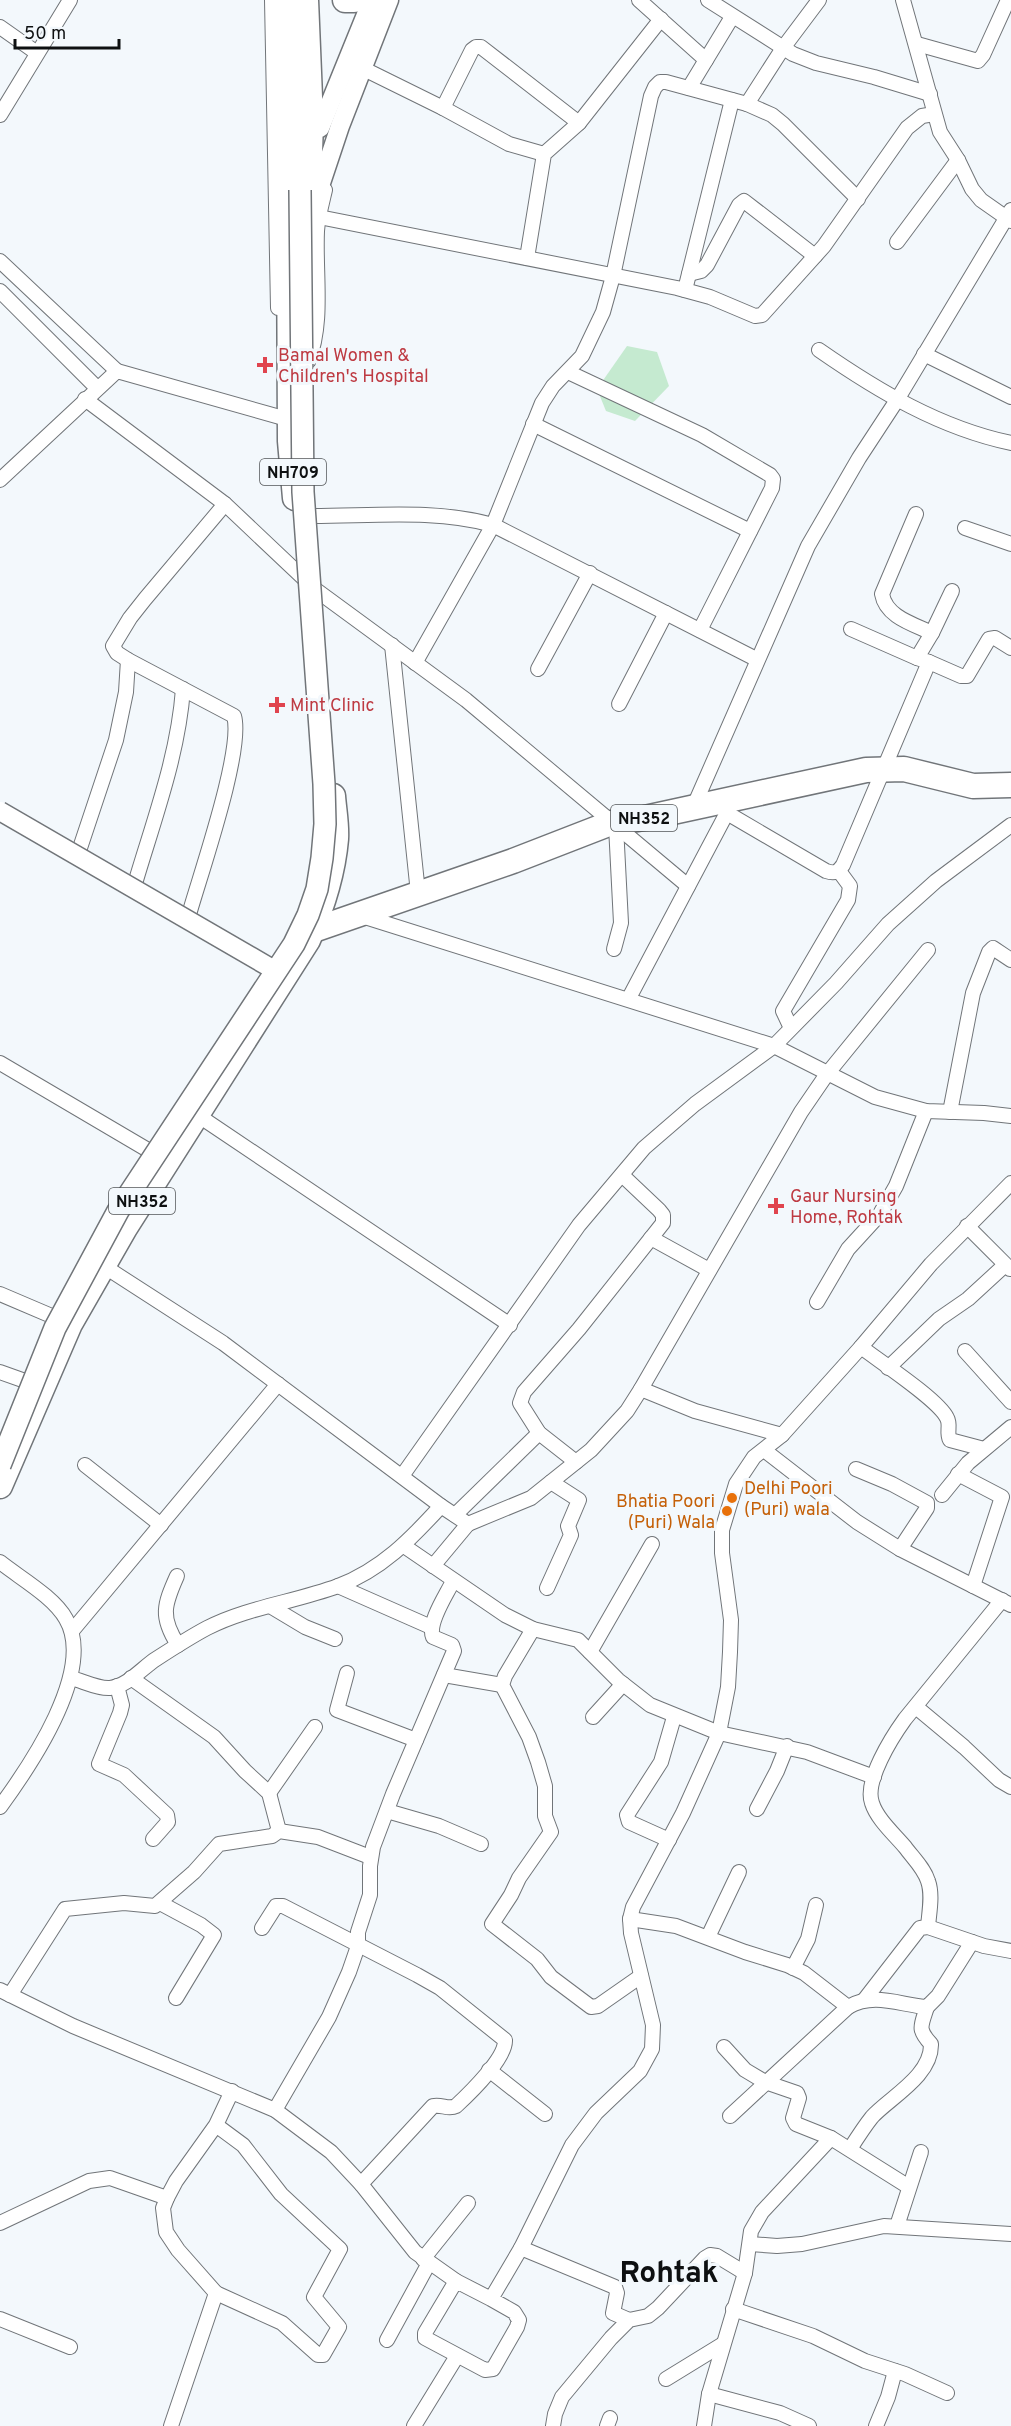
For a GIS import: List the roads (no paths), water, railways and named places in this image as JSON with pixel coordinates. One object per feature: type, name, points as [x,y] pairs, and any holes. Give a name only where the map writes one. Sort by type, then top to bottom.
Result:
[{"type":"highway","name":"NH709","points":[[288,0],[307,129],[313,222],[308,362],[293,421],[314,516],[309,583]]},
{"type":"highway","name":"NH709","points":[[302,934],[301,916],[311,882],[319,839],[309,583],[293,421],[307,129],[306,0]]},
{"type":"highway","points":[[345,0],[354,0]]},
{"type":"highway","name":"NH352","points":[[0,1444],[54,1317],[95,1261],[302,934],[614,824],[693,808],[731,806],[866,770],[904,770],[973,786],[1011,785]]},
{"type":"highway","name":"NH352","points":[[0,1486],[95,1261],[153,1153],[190,1110]]},
{"type":"main road","points":[[0,1465],[55,1328],[112,1221],[278,972],[294,944],[317,889],[325,824],[303,492],[300,190]]},
{"type":"street","points":[[2,106],[70,0]]},
{"type":"street","points":[[0,261],[117,371],[293,421],[272,0]]},
{"type":"street","points":[[307,129],[372,0]]},
{"type":"street","points":[[313,222],[340,126],[389,0]]},
{"type":"street","points":[[313,222],[368,71],[398,0]]},
{"type":"street","points":[[639,0],[706,60]]},
{"type":"street","points":[[708,0],[783,48],[816,63],[930,94]]},
{"type":"street","points":[[747,104],[783,48],[819,0]]},
{"type":"street","points":[[693,808],[756,659],[808,546],[859,458],[1010,216],[981,200],[972,189],[958,160],[940,132],[903,0]]},
{"type":"street","points":[[917,44],[978,61],[1008,0]]},
{"type":"street","points":[[689,88],[732,17]]},
{"type":"street","points":[[527,258],[544,154],[579,123],[661,19]]},
{"type":"street","points":[[0,27],[37,53]]},
{"type":"street","points":[[443,108],[472,50],[481,47],[579,123]]},
{"type":"street","points":[[368,71],[443,108],[508,144],[544,154]]},
{"type":"street","points":[[416,663],[493,525],[542,403],[553,386],[582,356],[603,312],[613,276],[651,96],[655,87],[660,82],[760,108],[783,123],[858,199]]},
{"type":"street","points":[[685,290],[732,100]]},
{"type":"street","points":[[313,222],[527,258],[685,290],[755,316],[762,315],[815,256],[907,128],[922,116],[934,114]]},
{"type":"street","points":[[307,129],[340,126]]},
{"type":"street","points":[[897,242],[958,160]]},
{"type":"street","points":[[689,274],[701,271],[707,265],[741,201],[815,256]]},
{"type":"street","points":[[0,291],[97,388]]},
{"type":"street","points":[[819,350],[864,381],[897,400],[961,429],[1011,443]]},
{"type":"street","points":[[924,354],[1011,397]]},
{"type":"street","points":[[0,480],[117,371]]},
{"type":"street","points":[[568,372],[702,435],[770,475],[773,479],[772,488],[700,630]]},
{"type":"street","points":[[86,399],[225,504],[309,583],[466,700],[688,886]]},
{"type":"street","points":[[533,424],[750,531]]},
{"type":"street","points":[[188,918],[232,758],[236,722],[234,716],[128,660],[114,650],[116,639],[145,598],[225,504]]},
{"type":"street","points":[[916,514],[882,594],[884,602],[893,614],[932,633]]},
{"type":"street","points":[[314,516],[443,516],[470,518],[493,525],[756,659]]},
{"type":"street","points":[[965,528],[1011,544]]},
{"type":"street","points":[[538,669],[590,573]]},
{"type":"street","points":[[629,998],[731,806],[826,871],[833,873],[839,871],[883,770],[932,633],[952,591]]},
{"type":"street","points":[[619,704],[666,613]]},
{"type":"street","points":[[851,629],[961,676],[967,676],[989,639],[995,638],[1011,648]]},
{"type":"street","points":[[392,645],[418,893]]},
{"type":"street","points":[[78,854],[116,740],[126,692],[128,660]]},
{"type":"street","points":[[134,887],[172,760],[181,718],[183,689]]},
{"type":"street","points":[[0,809],[278,972]]},
{"type":"street","points":[[0,809],[278,972]]},
{"type":"street","points":[[614,824],[621,923],[614,950]]},
{"type":"street","points":[[402,1476],[579,1225],[645,1148],[695,1104],[774,1046],[836,983],[888,924],[936,881],[1011,825]]},
{"type":"street","points":[[791,1028],[783,1011],[848,900],[850,886],[839,871]]},
{"type":"street","points":[[357,914],[629,998],[774,1046],[875,1097],[926,1111],[1011,1116]]},
{"type":"street","points":[[950,1112],[971,1003],[979,975],[993,948],[1011,960]]},
{"type":"street","points":[[433,1566],[468,1524],[528,1499],[576,1462],[627,1411],[801,1112],[827,1074],[928,950]]},
{"type":"street","points":[[0,1063],[153,1153]]},
{"type":"street","points":[[190,1110],[510,1325]]},
{"type":"street","points":[[818,1302],[848,1249],[880,1214],[896,1186],[926,1111]]},
{"type":"street","points":[[576,1462],[539,1433],[520,1403],[524,1392],[579,1329],[663,1223],[663,1215],[622,1175]]},
{"type":"street","points":[[491,2299],[521,2248],[572,2145],[596,2113],[640,2071],[652,2049],[653,2025],[630,1918],[633,1907],[669,1840],[719,1733],[728,1687],[731,1620],[722,1553],[722,1530],[736,1484],[754,1457],[782,1435],[897,1303],[967,1226],[1011,1183]]},
{"type":"street","points":[[888,1368],[939,1319],[1008,1268],[967,1226]]},
{"type":"street","points":[[651,1238],[709,1270]]},
{"type":"street","points":[[95,1261],[223,1343],[468,1524]]},
{"type":"street","points":[[0,1294],[54,1317]]},
{"type":"street","points":[[861,1347],[943,1412],[947,1418],[950,1440],[984,1449]]},
{"type":"street","points":[[965,1351],[1011,1402]]},
{"type":"street","points":[[0,1372],[28,1382]]},
{"type":"street","points":[[72,1631],[278,1384]]},
{"type":"street","points":[[641,1389],[695,1411],[782,1435]]},
{"type":"street","points":[[942,1495],[958,1474],[1011,1427]]},
{"type":"street","points":[[455,1515],[539,1433]]},
{"type":"street","points":[[764,1450],[857,1522],[900,1549],[1006,1603],[892,1738],[870,1790],[871,1802],[877,1814],[921,1867],[928,1882],[930,1900],[928,1927]]},
{"type":"street","points":[[85,1465],[161,1525]]},
{"type":"street","points":[[856,1469],[892,1484],[927,1503],[927,1508],[900,1549]]},
{"type":"street","points":[[958,1474],[1002,1497],[973,1586]]},
{"type":"street","points":[[548,1588],[571,1536],[568,1526],[579,1500],[551,1482]]},
{"type":"street","points":[[71,1678],[110,1688],[117,1686],[178,1645],[228,1619],[338,1586],[362,1575],[404,1546],[441,1506]]},
{"type":"street","points":[[590,1652],[652,1544]]},
{"type":"street","points":[[404,1546],[505,1615],[533,1629],[578,1640],[645,1702],[674,1717],[719,1733],[787,1746],[874,1777]]},
{"type":"street","points":[[0,1562],[54,1604],[65,1617],[72,1631],[71,1678],[54,1723],[20,1780],[0,1807]]},
{"type":"street","points":[[177,1576],[167,1600],[165,1612],[166,1622],[178,1645]]},
{"type":"street","points":[[275,2110],[329,2017],[358,1946],[358,1932],[370,1895],[370,1857],[454,1648],[433,1637],[431,1627],[453,1581]]},
{"type":"street","points":[[338,1586],[431,1627]]},
{"type":"street","points":[[270,1606],[305,1627],[335,1639]]},
{"type":"street","points":[[533,1629],[502,1684],[529,1737],[538,1762],[546,1793],[545,1816],[551,1829],[547,1839],[494,1918],[492,1926],[537,1959],[551,1977],[591,2007],[598,2006],[641,1976]]},
{"type":"street","points":[[347,1673],[337,1710],[416,1740]]},
{"type":"street","points":[[444,1675],[502,1684]]},
{"type":"street","points":[[131,1678],[214,1737],[245,1771],[270,1793],[279,1831]]},
{"type":"street","points":[[593,1717],[623,1684]]},
{"type":"street","points":[[117,1686],[122,1705],[99,1764],[124,1775],[167,1815],[168,1822],[153,1839]]},
{"type":"street","points":[[916,1707],[999,1780],[1011,1787]]},
{"type":"street","points":[[669,1840],[629,1822],[627,1815],[661,1762],[674,1717]]},
{"type":"street","points":[[270,1793],[315,1727]]},
{"type":"street","points":[[756,1809],[777,1771],[787,1746]]},
{"type":"street","points":[[387,1811],[439,1826],[481,1844]]},
{"type":"street","points":[[370,1857],[318,1837],[279,1831],[272,1836],[219,1844],[194,1872],[160,1903],[150,1907],[123,1903],[65,1908],[5,1993],[73,2026],[275,2110],[331,2152],[361,2184],[408,2244],[426,2261],[456,2281],[514,2312],[519,2320],[493,2369],[485,2370],[424,2336],[456,2281]]},
{"type":"street","points":[[708,1937],[739,1872]]},
{"type":"street","points":[[160,1903],[201,1925],[214,1935],[176,1998]]},
{"type":"street","points":[[262,1928],[273,1909],[280,1905],[440,1988],[503,2037],[506,2043],[489,2070],[456,2106],[452,2108],[433,2106],[361,2184]]},
{"type":"street","points":[[793,1968],[808,1939],[816,1905]]},
{"type":"street","points":[[630,1918],[676,1926],[793,1968],[804,1973],[848,2007]]},
{"type":"street","points":[[730,2116],[848,2007],[865,1999],[916,1930],[928,1927],[972,1942],[1011,1951]]},
{"type":"street","points":[[850,2149],[874,2115],[910,2084],[930,2053],[931,2044],[924,2038],[921,2029],[927,2007],[938,1996],[972,1942]]},
{"type":"street","points":[[865,1999],[927,2007]]},
{"type":"street","points":[[724,2047],[745,2070],[765,2082],[797,2093],[799,2098],[794,2121],[801,2127],[831,2138],[909,2187]]},
{"type":"street","points":[[489,2070],[545,2114]]},
{"type":"street","points":[[216,2125],[243,2145],[281,2193],[339,2247],[339,2254],[325,2274],[314,2297],[339,2327],[323,2355],[320,2356],[282,2323],[216,2293],[178,2250],[166,2232],[163,2208],[167,2198],[176,2181],[216,2125],[232,2091]]},
{"type":"street","points":[[704,2426],[708,2394],[745,2273],[751,2230],[762,2212],[831,2138]]},
{"type":"street","points":[[897,2226],[921,2152]]},
{"type":"street","points":[[0,2223],[89,2181],[101,2178],[110,2178],[167,2198]]},
{"type":"street","points":[[387,2340],[426,2261],[468,2203]]},
{"type":"street","points":[[750,2244],[777,2246],[802,2244],[884,2226],[1011,2234]]},
{"type":"street","points":[[521,2248],[615,2287],[617,2293],[612,2306],[613,2313],[629,2320]]},
{"type":"street","points":[[553,2426],[562,2397],[610,2338],[629,2320],[648,2316],[658,2308],[710,2255],[717,2256],[745,2273]]},
{"type":"street","points":[[171,2426],[216,2293]]},
{"type":"street","points":[[733,2309],[813,2336],[865,2361],[947,2393]]},
{"type":"street","points":[[0,2319],[70,2347]]},
{"type":"street","points":[[666,2379],[723,2344]]},
{"type":"street","points":[[414,2426],[457,2356]]},
{"type":"street","points":[[876,2426],[895,2371]]},
{"type":"street","points":[[708,2394],[780,2413],[809,2426]]},
{"type":"place","name":"Bamal Women & Children's Hospital","points":[[265,365]]},
{"type":"place","name":"Mint Clinic","points":[[277,705]]},
{"type":"place","name":"Gaur Nursing Home, Rohtak","points":[[776,1206]]},
{"type":"place","name":"Delhi Poori (Puri) wala","points":[[732,1498]]},
{"type":"place","name":"Bhatia Poori (Puri) Wala","points":[[727,1511]]},
{"type":"district","name":"Rohtak","points":[[669,2272]]}]
